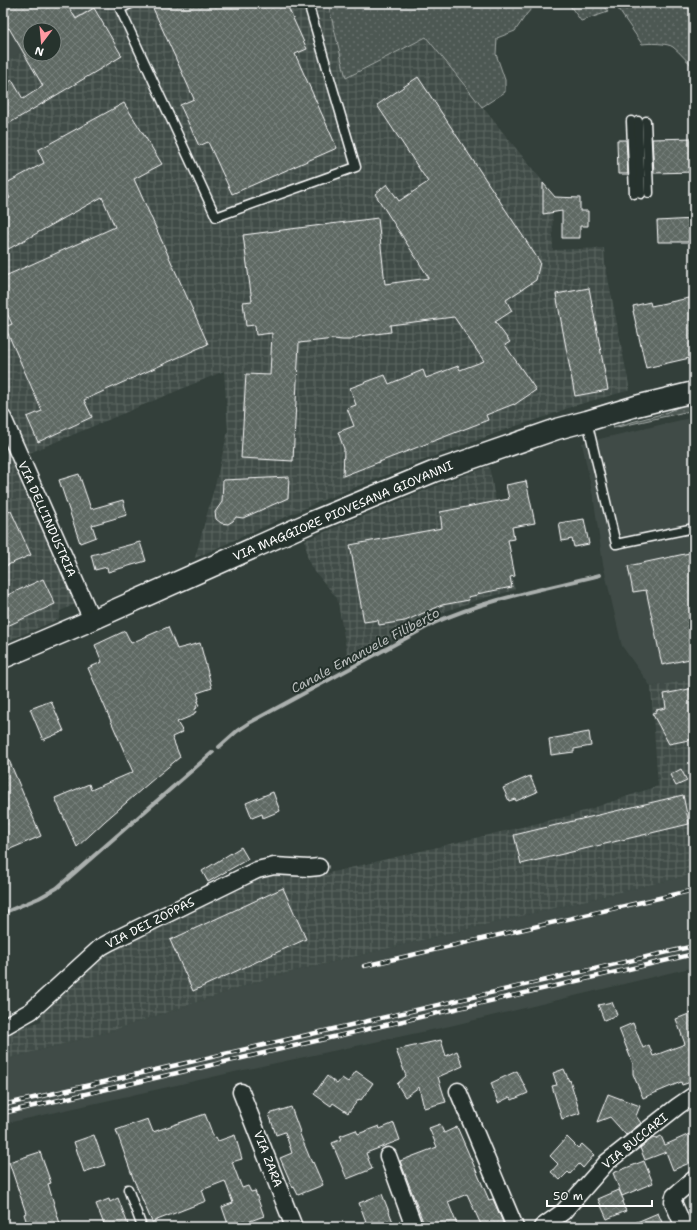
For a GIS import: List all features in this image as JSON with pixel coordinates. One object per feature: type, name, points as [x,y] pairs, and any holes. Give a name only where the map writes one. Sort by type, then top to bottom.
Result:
[{"type":"street","name":"VIA MAGGIORE PIOVESANA GIOVANNI","points":[[3,658],[314,521],[433,472],[557,429],[636,406],[694,392]]},
{"type":"street","name":"VIA DELL'INDUSTRIA","points":[[3,418],[92,620]]},
{"type":"street","name":"VIA DEI ZOPPAS","points":[[3,1027],[31,1011],[101,947],[110,942],[264,868],[274,866],[309,868],[319,867]]},
{"type":"street","points":[[458,1091],[515,1227]]},
{"type":"street","name":"VIA ZARA","points":[[242,1092],[294,1227]]},
{"type":"street","name":"VIA BUCCARI","points":[[542,1227],[563,1212],[607,1162],[694,1095]]},
{"type":"street","points":[[388,1156],[414,1227]]},
{"type":"street","points":[[684,1227],[673,1202],[674,1196],[694,1179]]},
{"type":"lane","points":[[132,3],[120,9],[216,217],[356,167],[308,3]]},
{"type":"lane","points":[[638,121],[641,194],[638,121]]},
{"type":"lane","points":[[587,421],[616,544],[694,528]]},
{"type":"lane","points":[[128,1189],[142,1227]]},
{"type":"shaded area","points":[[3,3],[66,3],[76,18],[62,27],[62,22],[22,22],[22,52],[3,64]]},
{"type":"shaded area","points":[[66,3],[95,3],[90,5],[92,9],[76,18]]},
{"type":"shaded area","points":[[95,3],[328,3],[347,78],[426,37],[552,193],[553,250],[604,248],[605,263],[630,390],[573,406],[437,455],[323,500],[195,558],[228,431],[224,371],[27,454],[3,398],[3,64],[22,52],[22,62],[62,62],[62,27],[92,9],[90,5]]},
{"type":"shaded area","points":[[328,3],[536,3],[515,31],[497,38],[496,54],[505,80],[505,92],[482,107],[426,37],[346,78]]},
{"type":"shaded area","points":[[568,3],[601,3],[608,12],[581,21]]},
{"type":"shaded area","points":[[614,3],[694,3],[694,67],[671,46],[649,43],[642,44]]},
{"type":"shaded area","points":[[694,400],[694,410],[613,428],[665,413]]},
{"type":"shaded area","points":[[694,417],[694,679],[651,687],[622,646],[603,564],[594,501],[582,443]]},
{"type":"shaded area","points":[[3,443],[76,604],[60,611],[59,619],[3,643]]},
{"type":"shaded area","points":[[489,466],[499,517],[508,540],[515,576],[512,576],[515,590],[477,600],[446,611],[349,664],[337,598],[311,567],[307,556],[305,540],[433,487]]},
{"type":"shaded area","points":[[694,679],[694,874],[274,976],[111,1031],[3,1060],[3,1033],[42,1021],[39,1011],[109,949],[262,874],[282,872],[312,877],[572,815],[658,786],[651,687]]},
{"type":"shaded area","points":[[694,874],[694,967],[450,1026],[239,1071],[3,1124],[3,1060],[111,1031],[274,976]]},
{"type":"building","points":[[3,3],[66,3],[76,19],[94,8],[122,56],[3,127],[3,86],[12,80],[23,99],[43,86],[29,62],[62,62],[62,22],[22,22],[22,50],[9,28],[3,31]]},
{"type":"building","points":[[159,3],[286,3],[307,49],[295,54],[337,148],[232,194],[208,142],[199,146],[180,105],[194,99],[152,6]]},
{"type":"building","points":[[418,77],[540,262],[536,280],[506,300],[512,311],[495,322],[510,342],[505,345],[536,390],[514,405],[486,415],[488,420],[343,476],[344,449],[338,432],[354,426],[347,408],[356,405],[350,388],[385,375],[389,384],[423,370],[426,378],[458,366],[460,370],[484,361],[454,317],[390,325],[391,332],[360,336],[350,340],[334,339],[299,343],[293,461],[241,458],[246,374],[270,375],[272,333],[256,335],[255,325],[246,326],[243,302],[252,301],[243,235],[378,218],[385,284],[429,278],[375,194],[387,184],[399,201],[428,182],[377,105]]},
{"type":"building","points":[[124,103],[162,164],[134,179],[208,344],[84,400],[92,417],[38,442],[27,417],[42,411],[5,327],[12,324],[3,304],[3,277],[115,227],[102,197],[3,252],[3,202],[10,198],[3,185],[44,163],[38,150]]},
{"type":"building","points":[[694,138],[694,172],[654,173],[652,139]]},
{"type":"building","points":[[617,140],[626,140],[628,174],[618,174]]},
{"type":"building","points":[[543,183],[555,197],[580,198],[580,211],[588,211],[588,226],[580,226],[580,238],[562,238],[562,211],[543,214]]},
{"type":"building","points":[[694,219],[694,242],[658,242],[657,221]]},
{"type":"building","points":[[589,288],[608,390],[575,396],[556,294]]},
{"type":"building","points":[[694,297],[694,357],[646,368],[633,306],[650,302],[651,306]]},
{"type":"building","points":[[79,474],[91,509],[123,500],[127,515],[92,525],[96,537],[80,543],[59,480]]},
{"type":"building","points":[[289,477],[288,498],[243,518],[236,517],[228,524],[221,523],[216,519],[215,512],[222,502],[223,480]]},
{"type":"building","points":[[526,481],[535,523],[512,527],[514,539],[508,540],[515,576],[510,577],[512,587],[477,594],[468,597],[469,600],[442,605],[405,621],[379,625],[378,620],[364,622],[350,545],[442,528],[440,512],[509,499],[506,485]]},
{"type":"building","points":[[11,511],[31,555],[3,567],[3,514]]},
{"type":"building","points":[[584,519],[589,544],[574,547],[572,539],[562,541],[559,523]]},
{"type":"building","points":[[140,542],[146,561],[108,572],[107,567],[95,570],[91,555]]},
{"type":"building","points":[[694,552],[694,658],[662,665],[646,590],[633,592],[628,566]]},
{"type":"building","points":[[43,579],[55,604],[3,628],[3,597]]},
{"type":"building","points":[[168,627],[177,649],[200,643],[212,688],[197,693],[199,701],[197,702],[199,705],[196,706],[197,708],[195,709],[196,712],[194,715],[177,722],[183,732],[172,737],[180,757],[77,847],[55,798],[89,784],[91,790],[133,772],[88,668],[102,662],[95,645],[125,631],[131,643]]},
{"type":"building","points":[[694,688],[694,739],[669,744],[652,713],[656,712],[656,710],[666,708],[664,694]]},
{"type":"building","points":[[51,701],[64,731],[43,740],[30,709]]},
{"type":"building","points":[[589,732],[591,746],[574,749],[574,752],[551,755],[549,739]]},
{"type":"building","points":[[3,746],[41,836],[3,852]]},
{"type":"building","points":[[681,769],[687,781],[676,786],[670,775]]},
{"type":"building","points":[[530,776],[537,792],[516,801],[515,799],[509,801],[503,788]]},
{"type":"building","points":[[273,792],[280,811],[263,818],[262,814],[252,818],[246,803]]},
{"type":"building","points":[[683,795],[689,824],[521,864],[514,835]]},
{"type":"building","points":[[241,847],[248,859],[208,882],[202,871]]},
{"type":"building","points":[[283,888],[306,939],[193,991],[170,940]]},
{"type":"building","points":[[612,1002],[617,1015],[604,1020],[598,1005]]},
{"type":"building","points":[[694,1012],[694,1081],[682,1085],[681,1082],[643,1098],[633,1074],[633,1064],[619,1029],[633,1023],[643,1048],[649,1045],[653,1056],[685,1044],[676,1019]]},
{"type":"building","points":[[441,1040],[446,1056],[457,1051],[463,1066],[438,1077],[446,1102],[424,1108],[419,1087],[405,1097],[397,1084],[406,1076],[396,1050]]},
{"type":"building","points":[[564,1069],[569,1081],[570,1080],[580,1113],[562,1119],[552,1086],[557,1085],[553,1073]]},
{"type":"building","points":[[356,1071],[373,1083],[361,1100],[359,1099],[348,1113],[333,1103],[331,1106],[314,1094],[327,1076],[337,1084],[342,1078],[348,1082]]},
{"type":"building","points":[[517,1071],[528,1093],[512,1100],[510,1097],[498,1103],[491,1083]]},
{"type":"building","points":[[608,1094],[640,1106],[636,1116],[641,1123],[626,1135],[610,1117],[597,1122]]},
{"type":"building","points":[[291,1107],[299,1132],[323,1185],[298,1195],[294,1187],[293,1188],[280,1158],[292,1153],[285,1132],[276,1135],[269,1114]]},
{"type":"building","points":[[205,1114],[214,1138],[216,1137],[218,1141],[235,1135],[242,1159],[232,1162],[242,1188],[248,1186],[251,1192],[255,1191],[264,1216],[245,1223],[246,1227],[229,1227],[222,1207],[233,1203],[225,1181],[202,1190],[206,1201],[152,1222],[133,1178],[116,1130],[148,1119],[153,1132]]},
{"type":"building","points":[[394,1123],[400,1140],[366,1153],[372,1169],[347,1179],[332,1143],[342,1139],[340,1136],[356,1130],[358,1134],[379,1126],[380,1129]]},
{"type":"building","points":[[440,1124],[444,1133],[457,1127],[489,1200],[493,1199],[505,1227],[482,1227],[467,1194],[448,1202],[458,1227],[425,1227],[400,1161],[437,1147],[429,1128]]},
{"type":"building","points":[[694,1132],[694,1161],[673,1170],[666,1152],[645,1160],[640,1148],[654,1137],[655,1139],[661,1136],[665,1145]]},
{"type":"building","points":[[94,1135],[105,1165],[84,1172],[74,1142]]},
{"type":"building","points":[[567,1137],[578,1148],[582,1144],[594,1155],[583,1168],[579,1164],[570,1174],[568,1172],[560,1180],[551,1172],[558,1164],[550,1156]]},
{"type":"building","points":[[40,1152],[51,1183],[48,1184],[61,1227],[28,1227],[24,1214],[26,1213],[9,1162]]},
{"type":"building","points":[[644,1161],[653,1183],[622,1196],[613,1173]]},
{"type":"building","points":[[619,1190],[624,1201],[622,1202],[626,1211],[607,1219],[598,1199]]},
{"type":"building","points":[[382,1194],[395,1227],[368,1227],[359,1203]]},
{"type":"building","points":[[118,1198],[129,1227],[105,1227],[96,1204],[109,1199],[110,1202]]},
{"type":"building","points":[[658,1213],[664,1227],[625,1227]]},
{"type":"waterway","name":"Canale Emanuele Filiberto","points":[[219,747],[237,731],[249,723],[434,623],[474,607],[600,575]]},
{"type":"waterway","name":"Canale Emanuele Filiberto","points":[[3,913],[39,898],[57,888],[213,752]]},
{"type":"railway","points":[[364,966],[694,890]]},
{"type":"railway","points":[[3,1105],[694,946]]},
{"type":"railway","points":[[3,1113],[694,954]]}]
